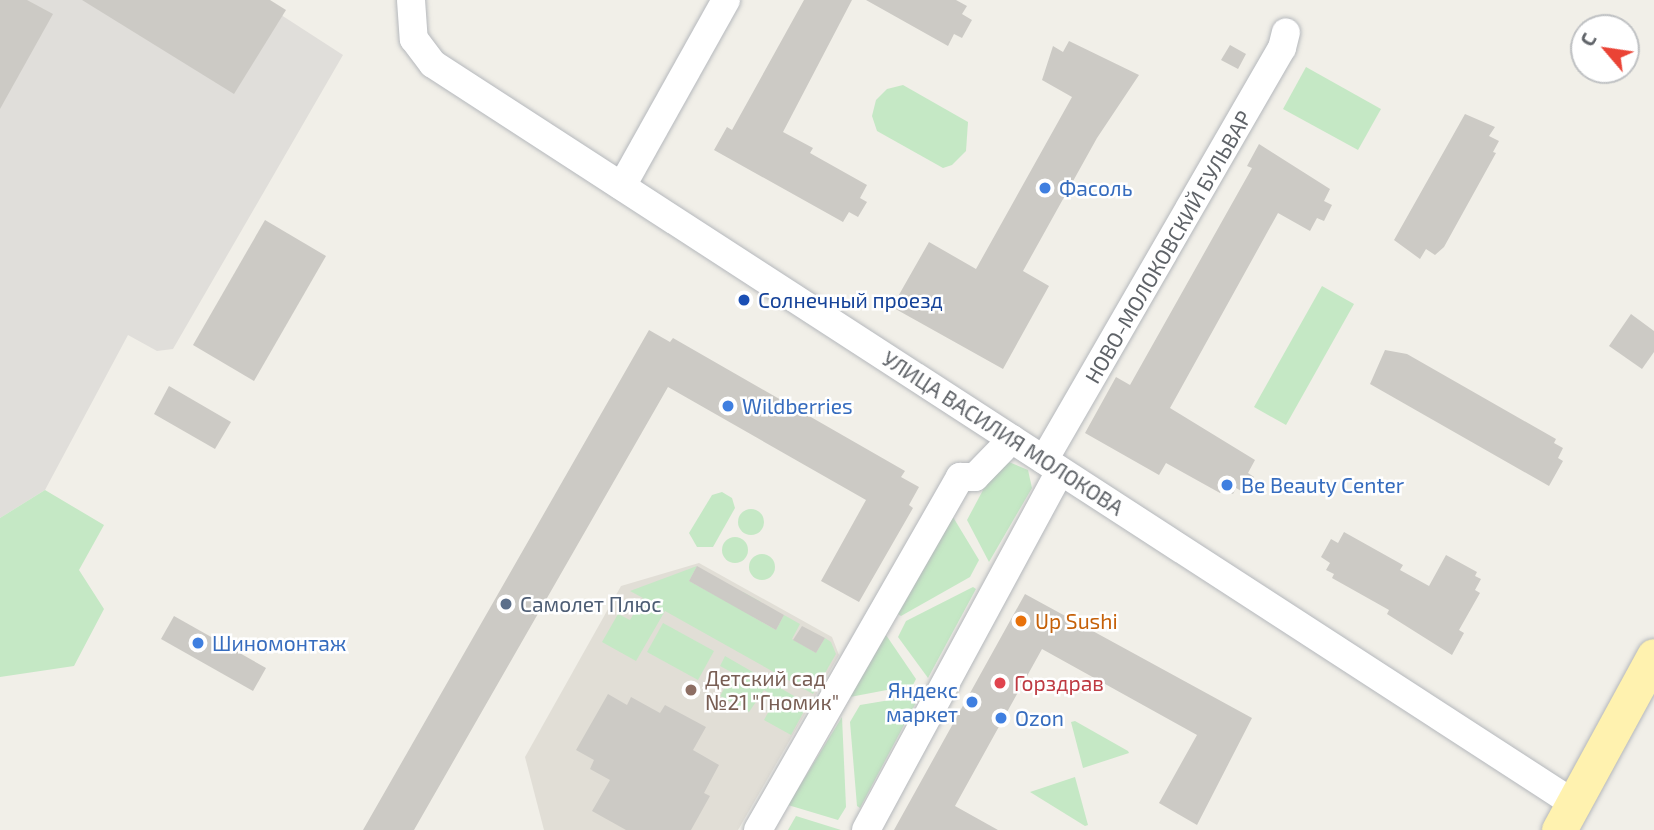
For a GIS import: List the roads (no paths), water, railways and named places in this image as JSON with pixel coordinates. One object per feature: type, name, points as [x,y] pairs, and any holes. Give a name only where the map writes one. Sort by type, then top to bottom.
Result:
[{"type":"main road","points":[[1566,817],[1654,656]]},
{"type":"street","name":"УЛИЦА ВАСИЛИЯ МОЛОКОВА","points":[[411,0],[414,39],[433,64],[1052,465],[1566,817]]},
{"type":"street","points":[[622,186],[726,0]]},
{"type":"street","name":"НОВО-МОЛОКОВСКИЙ БУЛЬВАР","points":[[866,830],[1052,465],[1282,48],[1286,32]]},
{"type":"street","points":[[758,830],[960,477],[975,477],[1012,439]]},
{"type":"place","name":"Фасоль","points":[[1045,188]]},
{"type":"place","name":"Солнечный проезд","points":[[744,300]]},
{"type":"place","name":"Wildberries","points":[[728,406]]},
{"type":"place","name":"Be Beauty Center","points":[[1227,485]]},
{"type":"place","name":"Самолет Плюс","points":[[506,604]]},
{"type":"place","name":"Up Sushi","points":[[1021,621]]},
{"type":"place","name":"Шиномонтаж","points":[[198,643]]},
{"type":"place","name":"Горздрав","points":[[1000,683]]},
{"type":"place","name":"Детский сад №21 \"Гномик\"","points":[[691,690]]},
{"type":"place","name":"Яндекс маркет","points":[[972,702]]},
{"type":"place","name":"Ozon","points":[[1001,718]]}]
